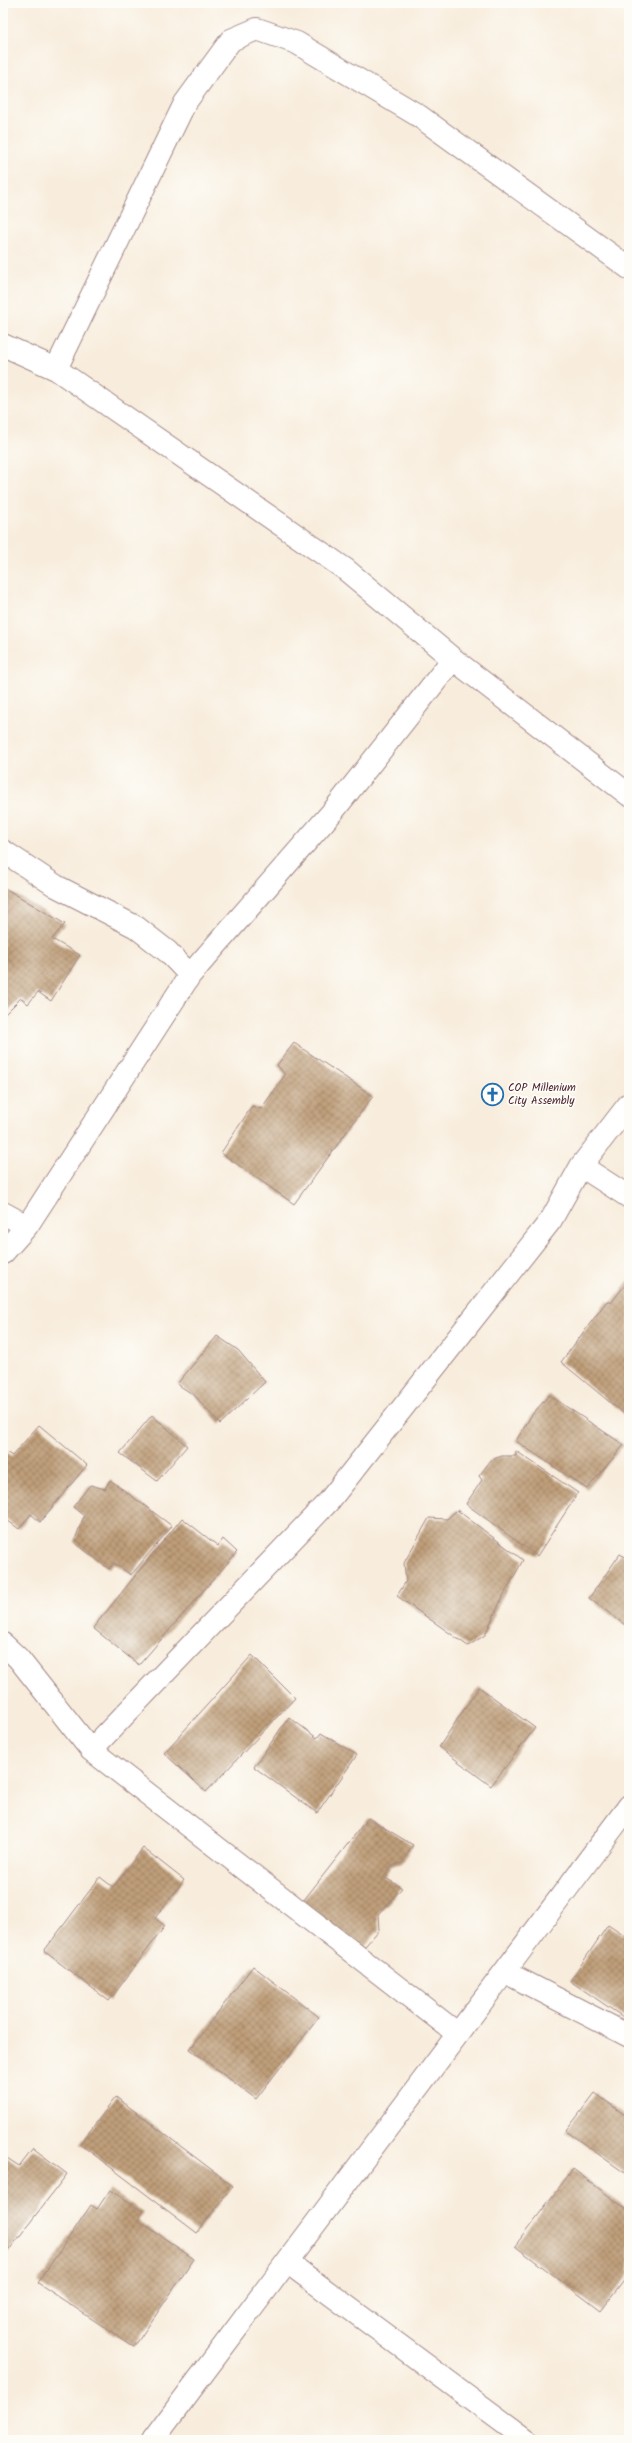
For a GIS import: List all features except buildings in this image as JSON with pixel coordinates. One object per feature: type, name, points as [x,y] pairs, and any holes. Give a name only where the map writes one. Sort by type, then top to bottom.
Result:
[{"type":"street","points":[[56,369],[185,103],[231,40],[257,29],[297,43],[419,116],[629,268]]},
{"type":"street","points":[[3,345],[56,369],[345,568],[453,659],[629,795]]},
{"type":"street","points":[[3,1253],[27,1226],[190,975],[334,810],[453,659]]},
{"type":"street","points":[[3,851],[56,886],[136,927],[168,952],[190,975]]},
{"type":"street","points":[[91,1750],[330,1500],[551,1220],[582,1166],[629,1104]]},
{"type":"street","points":[[582,1166],[629,1197]]},
{"type":"street","points":[[3,1213],[27,1226]]},
{"type":"street","points":[[3,1644],[18,1658],[62,1711],[91,1750],[458,2034]]},
{"type":"street","points":[[153,2440],[629,1806]]},
{"type":"street","points":[[505,1972],[629,2036]]},
{"type":"street","points":[[287,2262],[527,2440]]},
{"type":"place","name":"COP Millenium City Assembly","points":[[492,1094]]}]
